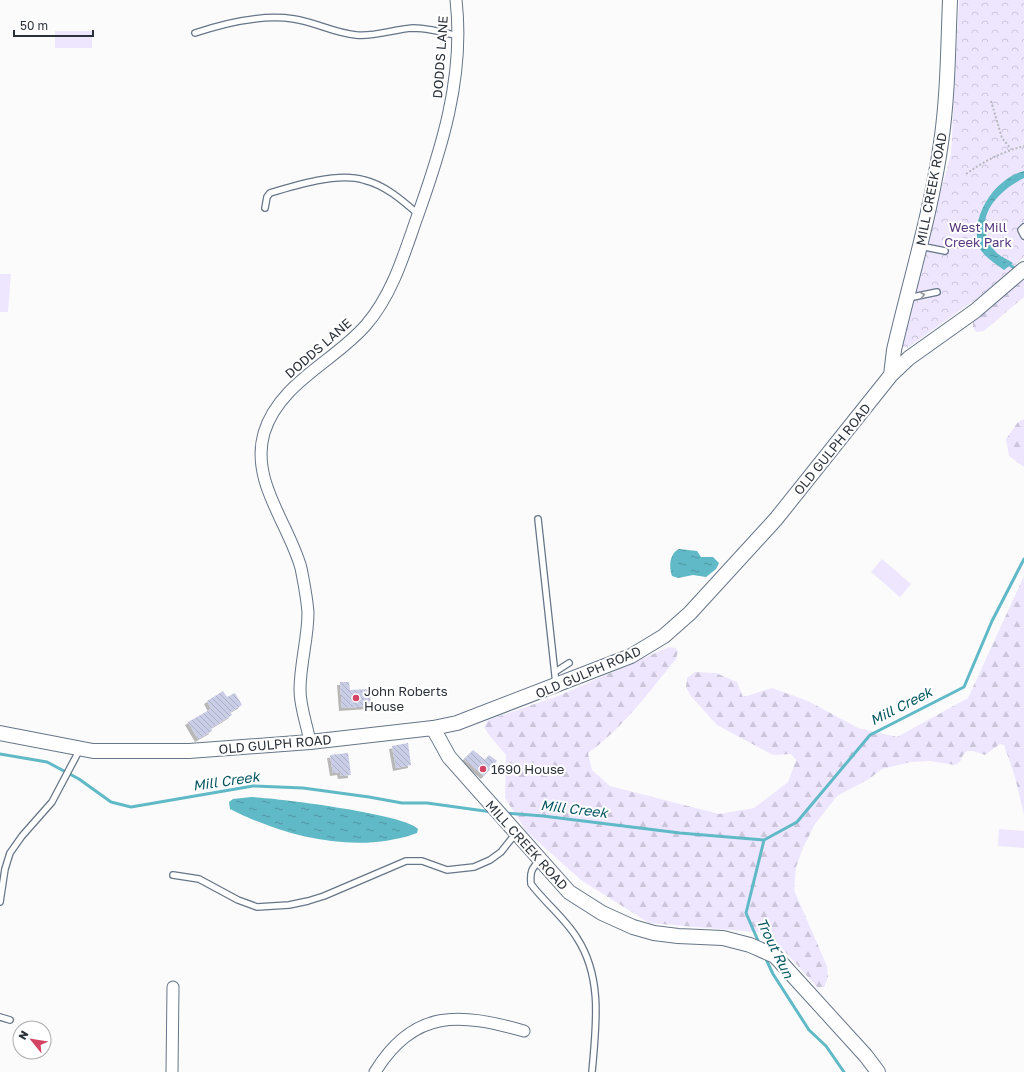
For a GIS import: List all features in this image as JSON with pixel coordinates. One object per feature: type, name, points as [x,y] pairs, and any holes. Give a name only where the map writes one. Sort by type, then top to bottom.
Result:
[{"type":"street","name":"DODDS LANE","points":[[310,742],[300,691],[308,614],[307,598],[298,561],[264,479],[261,450],[264,434],[269,421],[286,396],[299,381],[351,340],[378,309],[400,266],[446,130],[452,102],[458,36],[456,0]]},
{"type":"street","name":"MILL CREEK ROAD","points":[[891,375],[894,350],[920,246],[941,143],[946,97],[950,0]]},
{"type":"street","name":"OLD GULPH ROAD","points":[[0,732],[94,751],[189,751],[310,742],[433,728],[457,723],[557,686],[631,656],[664,636],[690,613],[776,519],[891,375],[909,358],[975,311],[1020,272]]},
{"type":"street","name":"MILL CREEK ROAD","points":[[433,728],[449,757],[513,827],[569,892],[602,913],[633,927],[654,933],[678,936],[722,938],[775,956],[866,1056],[878,1072]]},
{"type":"street","points":[[172,1072],[173,987]]},
{"type":"street","points":[[375,1072],[393,1047],[407,1035],[422,1026],[440,1020],[457,1018],[477,1019],[524,1031]]},
{"type":"lane","points":[[195,34],[233,23],[275,18],[295,19],[356,35],[372,35],[413,28],[432,30],[458,36]]},
{"type":"lane","points":[[265,208],[267,197],[270,193],[328,180],[349,178],[364,179],[377,185],[392,193],[418,214]]},
{"type":"lane","points":[[1024,227],[1021,230],[1024,236]]},
{"type":"lane","points":[[920,246],[945,251]]},
{"type":"lane","points":[[907,298],[937,292]]},
{"type":"lane","points":[[538,519],[557,686]]},
{"type":"lane","points":[[555,672],[569,663]]},
{"type":"lane","points":[[0,902],[5,870],[10,853],[22,836],[52,802],[80,748]]},
{"type":"lane","points":[[173,875],[199,879],[238,900],[257,906],[289,904],[308,901],[324,896],[406,861],[422,861],[447,870],[474,867],[490,860],[501,852],[513,827]]},
{"type":"lane","points":[[541,860],[533,867],[530,874],[531,884],[577,938],[595,979],[596,1007],[592,1072]]},
{"type":"lane","points":[[0,1017],[10,1020]]},
{"type":"path","points":[[991,101],[1002,138],[1010,150]]},
{"type":"path","points":[[966,174],[983,161],[1024,146]]},
{"type":"green space","name":"West Mill Creek Park","points":[[959,0],[1024,0],[1024,257],[983,294],[907,348],[901,346],[900,340],[951,154]]},
{"type":"green space","points":[[55,31],[92,31],[92,48],[55,48]]},
{"type":"green space","points":[[0,274],[11,274],[8,312],[0,312]]},
{"type":"green space","points":[[1024,280],[1024,297],[984,331],[976,332],[973,328],[973,322]]},
{"type":"green space","points":[[1024,419],[1024,467],[1009,456],[1006,439],[1018,422]]},
{"type":"green space","points":[[882,559],[911,584],[900,597],[871,572]]},
{"type":"green space","points":[[1024,576],[1024,815],[1015,777],[1004,745],[1000,744],[985,755],[973,751],[967,751],[963,755],[960,762],[955,765],[930,761],[911,762],[882,769],[869,779],[837,796],[815,824],[803,848],[796,867],[794,890],[827,966],[828,978],[824,987],[817,987],[768,933],[649,923],[581,880],[527,832],[505,798],[506,755],[484,727],[488,720],[558,696],[669,647],[675,648],[678,651],[676,659],[646,697],[624,721],[588,753],[592,770],[610,786],[719,814],[754,808],[788,782],[796,760],[791,754],[773,755],[717,725],[690,695],[686,687],[687,678],[695,672],[716,673],[737,682],[743,697],[772,688],[808,701],[858,728],[897,737],[968,698]]},
{"type":"green space","points":[[999,829],[1024,831],[1024,848],[998,846]]},
{"type":"water","points":[[1024,171],[1024,178],[1004,191],[996,199],[986,218],[985,228],[988,240],[997,253],[1013,263],[1004,270],[987,257],[979,247],[977,235],[978,223],[981,212],[994,190],[1013,175]]},
{"type":"water","points":[[679,549],[697,551],[701,557],[713,557],[719,563],[716,569],[706,577],[693,575],[678,578],[672,576],[670,569],[672,557],[673,554]]},
{"type":"water","points":[[251,797],[286,800],[366,813],[408,823],[418,829],[417,833],[394,839],[370,842],[322,840],[274,828],[230,809],[229,802],[233,799]]},
{"type":"building","name":"John Roberts House","points":[[340,682],[349,682],[350,690],[370,689],[371,706],[342,708]]},
{"type":"building","points":[[223,691],[227,697],[235,693],[242,705],[230,712],[232,715],[211,728],[212,731],[198,739],[188,722],[211,709],[207,701]]},
{"type":"building","points":[[408,743],[411,765],[396,768],[392,746]]},
{"type":"building","name":"1690 House","points":[[473,750],[485,760],[489,755],[497,761],[484,776],[464,759]]},
{"type":"building","points":[[348,753],[351,775],[341,776],[340,772],[333,773],[330,755]]},
{"type":"waterway","name":"Mill Creek","points":[[1007,263],[1017,270]]},
{"type":"waterway","name":"Mill Creek","points":[[505,813],[543,816],[680,833],[764,840],[797,822],[870,735],[964,687],[992,621],[1024,559]]},
{"type":"waterway","name":"Mill Creek","points":[[0,754],[47,762],[79,779],[111,802],[131,807],[253,786],[303,788],[402,803],[427,803],[492,812]]},
{"type":"waterway","name":"Trout Run","points":[[759,943],[746,913],[764,840]]},
{"type":"waterway","name":"Trout Run","points":[[765,957],[773,974],[809,1030],[826,1046],[844,1072]]},
{"type":"place","name":"John Roberts House","points":[[356,698]]},
{"type":"place","name":"1690 House","points":[[483,769]]}]
